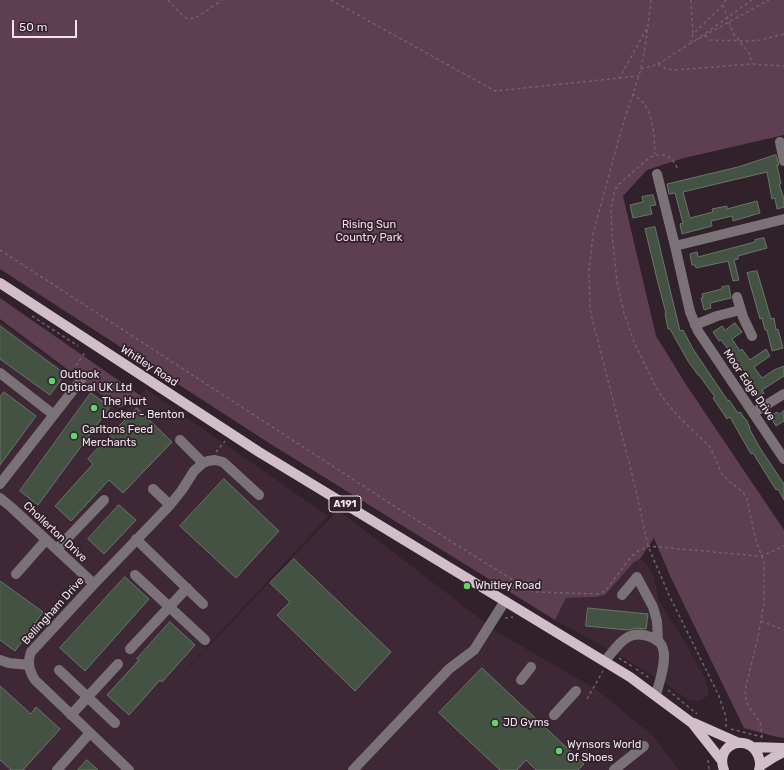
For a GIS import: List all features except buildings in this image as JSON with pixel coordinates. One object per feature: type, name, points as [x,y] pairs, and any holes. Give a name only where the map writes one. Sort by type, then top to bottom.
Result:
[{"type":"main road","name":"Whitley Road","points":[[0,283],[260,452],[656,695],[692,723],[722,767]]},
{"type":"main road","name":"Whitley Road","points":[[692,723],[725,732],[739,743]]},
{"type":"main road","name":"A191","points":[[722,767],[724,751],[726,748],[739,743],[748,744],[753,747]]},
{"type":"main road","points":[[753,747],[784,748]]},
{"type":"main road","points":[[753,747],[759,757],[759,768]]},
{"type":"main road","points":[[759,768],[784,752]]},
{"type":"street","points":[[779,142],[784,161]]},
{"type":"street","name":"Moor Edge Drive","points":[[657,174],[690,312],[695,325],[702,338],[784,459]]},
{"type":"street","points":[[675,246],[784,220]]},
{"type":"street","points":[[737,297],[740,310],[752,336]]},
{"type":"street","points":[[695,325],[717,316],[740,310]]},
{"type":"street","points":[[0,373],[54,415]]},
{"type":"street","points":[[0,484],[82,380]]},
{"type":"street","points":[[754,413],[784,394]]},
{"type":"street","points":[[180,440],[205,462],[215,460],[222,462],[259,495]]},
{"type":"street","name":"Bellingham Drive","points":[[29,665],[29,656],[34,649],[170,505],[194,471],[205,462]]},
{"type":"street","points":[[153,489],[170,505]]},
{"type":"street","name":"Chollerton Drive","points":[[0,498],[94,584]]},
{"type":"street","points":[[56,549],[104,500]]},
{"type":"street","points":[[16,574],[46,540]]},
{"type":"street","points":[[136,540],[203,604]]},
{"type":"street","points":[[135,575],[206,640]]},
{"type":"street","points":[[622,595],[637,577],[653,607],[657,621],[658,640],[663,649],[664,660],[656,695]]},
{"type":"street","points":[[130,649],[187,588]]},
{"type":"street","points":[[353,770],[449,669],[474,650],[505,601]]},
{"type":"street","points":[[605,665],[624,639],[631,635],[640,634],[658,640]]},
{"type":"street","points":[[0,660],[9,664],[29,665],[30,672],[35,680],[129,770]]},
{"type":"street","points":[[71,715],[118,664]]},
{"type":"street","points":[[521,680],[531,666]]},
{"type":"street","points":[[59,670],[115,723]]},
{"type":"street","points":[[554,715],[576,691]]},
{"type":"street","points":[[57,770],[90,733]]},
{"type":"street","points":[[614,770],[644,746]]},
{"type":"path","points":[[168,0],[184,17],[189,19],[197,17],[222,0]]},
{"type":"path","points":[[331,0],[495,91],[639,76]]},
{"type":"path","points":[[651,0],[641,69],[622,127],[593,234],[589,271],[589,293],[594,324],[636,490],[648,546],[675,606],[719,696],[726,717],[725,732],[762,736],[767,738]]},
{"type":"path","points":[[691,0],[693,34],[691,44]]},
{"type":"path","points":[[693,34],[723,5],[726,0]]},
{"type":"path","points":[[691,44],[752,0]]},
{"type":"path","points":[[641,69],[658,64],[769,0]]},
{"type":"path","points":[[723,5],[728,23],[737,40],[749,53],[752,64]]},
{"type":"path","points":[[619,79],[648,26]]},
{"type":"path","points":[[705,36],[710,40],[760,40],[784,34]]},
{"type":"path","points":[[658,64],[666,69],[675,70],[752,64],[784,66]]},
{"type":"path","points":[[632,94],[644,102],[649,111],[655,155]]},
{"type":"path","points":[[677,168],[673,160],[668,156],[655,155],[649,158],[616,186],[612,204],[612,248],[617,282],[624,313],[634,342],[662,397],[678,416],[710,447],[722,474],[745,494],[764,568],[764,603],[745,695],[748,706],[760,722],[762,736]]},
{"type":"path","points":[[0,250],[391,504],[529,590],[537,592],[601,593],[606,590],[635,554],[648,546],[762,556],[784,546]]},
{"type":"path","points":[[82,380],[75,367],[86,351]]},
{"type":"path","points":[[205,462],[227,438]]},
{"type":"path","points":[[761,621],[784,630]]},
{"type":"path","points":[[587,699],[605,665]]},
{"type":"path","points":[[708,760],[709,770]]},
{"type":"shaded area","points":[[0,322],[123,414],[146,389],[328,516],[166,691],[338,510],[499,633],[597,690],[651,734],[679,770],[0,770]]},
{"type":"shaded area","points":[[640,559],[646,563],[654,577],[658,598],[661,604],[706,680],[709,691],[707,696],[703,699],[698,701],[688,700],[666,684],[624,658],[555,620],[566,598],[595,597],[605,595],[634,562]]},
{"type":"green space","name":"Rising Sun Country Park","points":[[0,0],[784,0],[784,135],[684,158],[647,170],[623,196],[656,336],[687,386],[784,530],[784,738],[744,728],[671,578],[654,538],[640,559],[634,562],[605,595],[595,597],[566,598],[555,620],[269,443],[0,269]]},
{"type":"green space","points":[[0,298],[144,398],[119,408],[0,319]]},
{"type":"place","name":"Outlook Optical UK Ltd","points":[[52,381]]},
{"type":"place","name":"The Hurt Locker - Benton","points":[[94,408]]},
{"type":"place","name":"Carltons Feed Merchants","points":[[74,436]]},
{"type":"place","name":"Whitley Road","points":[[467,586]]},
{"type":"place","name":"JD Gyms","points":[[495,723]]},
{"type":"place","name":"Wynsors World Of Shoes","points":[[559,751]]}]
